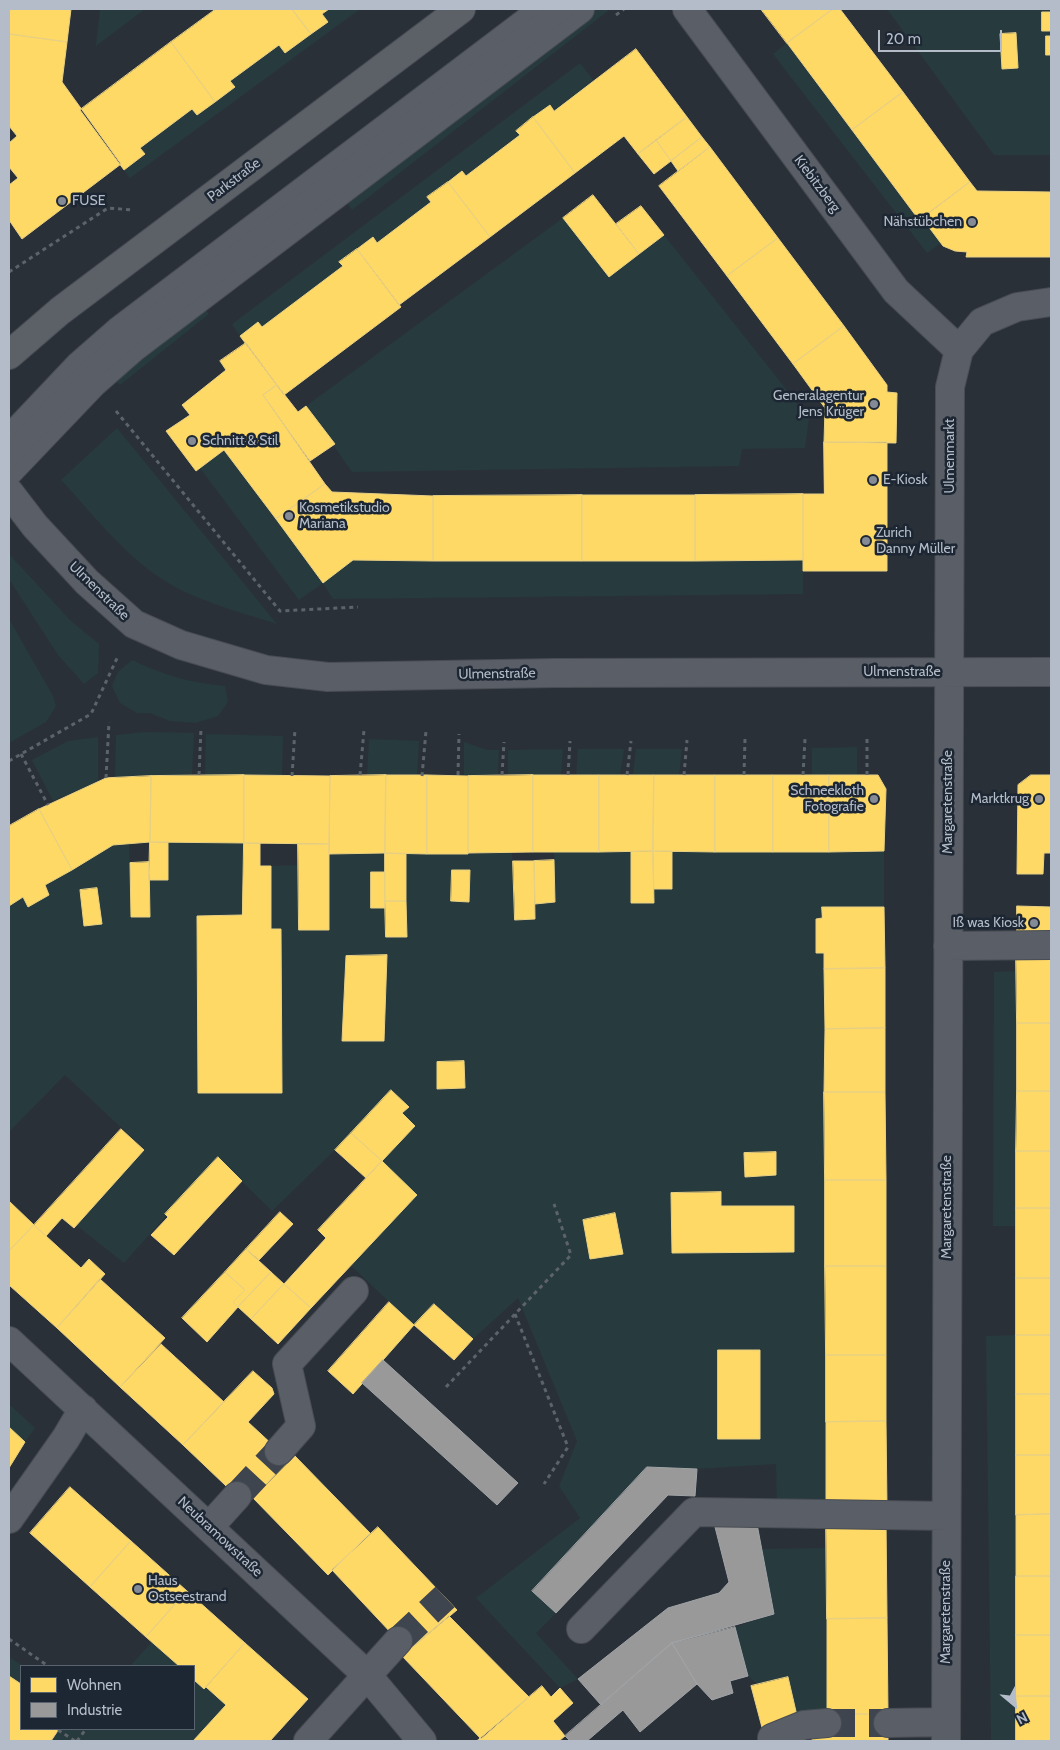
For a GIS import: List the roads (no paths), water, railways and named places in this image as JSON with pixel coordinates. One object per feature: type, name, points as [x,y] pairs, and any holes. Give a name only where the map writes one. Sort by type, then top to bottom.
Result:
[{"type":"main road","name":"Parkstraße","points":[[9,355],[60,311],[461,9]]},
{"type":"street","points":[[9,440],[79,366],[119,331],[544,9]]},
{"type":"street","points":[[9,471],[93,383],[134,347],[580,9]]},
{"type":"street","name":"Kiebitzberg","points":[[687,9],[896,291],[958,350]]},
{"type":"street","name":"Ulmenmarkt","points":[[949,672],[950,388],[958,350],[982,322],[1017,307],[1051,302]]},
{"type":"street","name":"Ulmenstraße","points":[[9,492],[35,526],[87,582],[134,624],[180,645],[266,670],[328,677],[554,673],[1051,672]]},
{"type":"street","name":"Margaretenstraße","points":[[946,1732],[949,672]]},
{"type":"street","points":[[948,946],[1051,945]]},
{"type":"street","points":[[279,1451],[301,1426],[287,1364],[354,1291]]},
{"type":"street","name":"Neubramowstraße","points":[[9,1341],[366,1675],[422,1741]]},
{"type":"street","points":[[9,1519],[66,1438],[82,1408]]},
{"type":"street","points":[[209,1527],[237,1496]]},
{"type":"street","points":[[582,1629],[694,1512],[946,1516]]},
{"type":"street","points":[[308,1741],[398,1641]]},
{"type":"street","points":[[772,1738],[804,1725],[827,1723]]},
{"type":"street","points":[[888,1723],[946,1732]]},
{"type":"tunnel","points":[[237,1496],[279,1451]]},
{"type":"tunnel","points":[[398,1641],[445,1597]]},
{"type":"tunnel","points":[[827,1723],[888,1723]]},
{"type":"tram line","points":[[9,440],[79,366],[119,331],[544,9]]},
{"type":"tram line","points":[[9,471],[93,383],[134,347],[580,9]]},
{"type":"place","name":"FUSE","points":[[62,201]]},
{"type":"place","name":"Nähstübchen","points":[[972,222]]},
{"type":"place","name":"Generalagentur Jens Krüger","points":[[874,404]]},
{"type":"place","name":"Schnitt & Stil","points":[[192,441]]},
{"type":"place","name":"E-Kiosk","points":[[873,480]]},
{"type":"place","name":"Kosmetikstudio Mariana","points":[[289,516]]},
{"type":"place","name":"Zurich Danny Müller","points":[[866,541]]},
{"type":"place","name":"Schneekloth Fotografie","points":[[874,799]]},
{"type":"place","name":"Marktkrug","points":[[1039,799]]},
{"type":"place","name":"Iß was Kiosk","points":[[1034,923]]},
{"type":"place","name":"Haus Ostseestrand","points":[[138,1589]]}]
